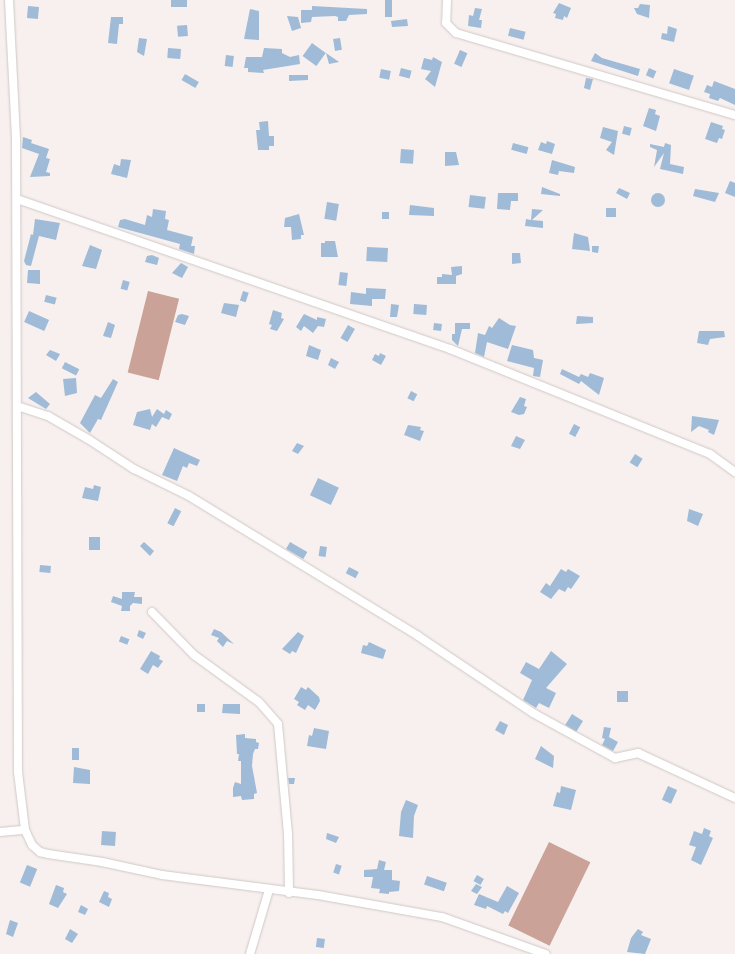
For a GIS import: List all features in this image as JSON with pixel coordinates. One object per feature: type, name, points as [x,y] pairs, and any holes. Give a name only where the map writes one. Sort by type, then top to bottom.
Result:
[{"type":"street","points":[[9,0],[17,199],[18,772],[25,830],[36,849],[48,854],[102,862],[162,875],[289,893],[318,895],[442,918],[546,954]]},
{"type":"street","points":[[447,0],[446,23],[456,33],[735,115]]},
{"type":"street","points":[[17,199],[450,349],[710,454],[735,472]]},
{"type":"street","points":[[17,406],[48,416],[139,472],[188,496],[320,574],[533,712],[615,758],[638,753],[735,798]]},
{"type":"street","points":[[152,612],[194,655],[259,702],[278,724],[288,833],[289,893]]},
{"type":"street","points":[[0,832],[25,830]]},
{"type":"street","points":[[250,954],[269,890]]},
{"type":"shaded area","points":[[148,291],[179,299],[159,380],[128,373]]},
{"type":"shaded area","points":[[549,842],[590,862],[550,946],[508,926]]},
{"type":"building","points":[[171,0],[187,0],[187,7],[171,7]]},
{"type":"building","points":[[385,0],[392,0],[392,17],[385,17]]},
{"type":"building","points":[[559,3],[571,8],[567,18],[564,16],[563,20],[555,18],[556,14],[553,13]]},
{"type":"building","points":[[640,4],[650,5],[649,18],[637,14],[634,8],[638,8]]},
{"type":"building","points":[[28,6],[39,7],[38,19],[27,18]]},
{"type":"building","points":[[312,6],[367,9],[367,14],[349,15],[346,21],[338,21],[338,17],[335,16],[312,17],[311,22],[301,23],[301,10],[312,10]]},
{"type":"building","points":[[475,8],[482,9],[479,20],[482,20],[481,28],[468,26],[469,15],[473,16]]},
{"type":"building","points":[[250,9],[259,11],[259,40],[244,39]]},
{"type":"building","points":[[287,16],[298,17],[301,28],[292,31]]},
{"type":"building","points":[[111,17],[123,17],[123,24],[119,24],[117,44],[108,43]]},
{"type":"building","points":[[407,19],[408,26],[392,27],[391,21]]},
{"type":"building","points":[[187,25],[188,36],[178,37],[177,26]]},
{"type":"building","points":[[668,26],[677,29],[674,42],[661,39],[662,33],[667,34]]},
{"type":"building","points":[[510,28],[526,32],[524,40],[508,36]]},
{"type":"building","points":[[139,38],[147,39],[144,56],[137,52]]},
{"type":"building","points":[[340,38],[342,50],[335,51],[333,39]]},
{"type":"building","points":[[312,43],[326,53],[316,66],[303,56]]},
{"type":"building","points":[[168,48],[181,49],[180,59],[167,58]]},
{"type":"building","points":[[264,48],[282,49],[282,53],[290,57],[299,55],[300,64],[263,70],[264,73],[248,72],[248,68],[244,68],[246,57],[262,57]]},
{"type":"building","points":[[460,50],[467,53],[462,67],[454,64]]},
{"type":"building","points":[[326,53],[339,62],[329,64]]},
{"type":"building","points":[[595,53],[602,58],[640,69],[638,76],[591,61]]},
{"type":"building","points":[[226,55],[234,56],[233,67],[225,66]]},
{"type":"building","points":[[433,57],[442,62],[435,87],[425,79],[431,71],[421,69],[424,58],[432,60]]},
{"type":"building","points":[[401,68],[412,71],[410,79],[399,76]]},
{"type":"building","points":[[649,68],[656,71],[653,78],[646,75]]},
{"type":"building","points":[[381,69],[391,71],[389,80],[379,78]]},
{"type":"building","points":[[674,69],[694,76],[689,90],[669,83]]},
{"type":"building","points":[[185,74],[199,82],[195,88],[182,80]]},
{"type":"building","points":[[289,75],[308,75],[308,80],[289,81]]},
{"type":"building","points":[[586,78],[593,79],[590,90],[584,88]]},
{"type":"building","points":[[714,81],[735,89],[735,105],[720,98],[718,101],[709,98],[710,94],[704,92],[707,85],[712,87]]},
{"type":"building","points":[[649,108],[656,110],[655,114],[660,116],[656,131],[643,126]]},
{"type":"building","points":[[268,121],[269,136],[274,136],[274,146],[269,146],[269,150],[258,150],[256,130],[260,130],[259,122]]},
{"type":"building","points":[[711,122],[723,126],[722,129],[725,130],[722,139],[719,138],[717,143],[705,139]]},
{"type":"building","points":[[624,126],[632,128],[630,136],[622,134]]},
{"type":"building","points":[[603,127],[618,131],[614,155],[606,150],[612,142],[600,138]]},
{"type":"building","points":[[23,137],[32,140],[31,143],[49,149],[46,158],[50,159],[46,172],[50,173],[50,176],[30,177],[39,154],[22,148]]},
{"type":"building","points":[[547,141],[555,144],[552,154],[538,150],[541,142],[546,144]]},
{"type":"building","points":[[513,143],[528,147],[527,154],[511,150]]},
{"type":"building","points":[[665,143],[671,145],[670,164],[684,167],[683,174],[660,169],[664,153],[654,167],[657,150],[650,147],[650,144],[664,147]]},
{"type":"building","points":[[401,149],[414,150],[413,164],[400,163]]},
{"type":"building","points":[[445,152],[456,152],[459,165],[445,166]]},
{"type":"building","points":[[121,159],[131,160],[127,178],[111,174],[114,164],[120,166]]},
{"type":"building","points":[[552,160],[575,167],[574,173],[559,171],[558,175],[549,173]]},
{"type":"building","points":[[730,181],[735,183],[735,197],[725,193]]},
{"type":"building","points":[[542,187],[560,194],[560,196],[541,194]]},
{"type":"building","points":[[619,188],[630,193],[627,199],[616,193]]},
{"type":"building","points":[[695,189],[719,193],[715,202],[693,196]]},
{"type":"building","points":[[498,193],[518,193],[518,201],[511,201],[510,210],[497,209]]},
{"type":"building","points":[[658,193],[663,195],[665,200],[663,205],[658,207],[653,205],[651,200],[653,195]]},
{"type":"building","points":[[470,195],[486,197],[484,209],[469,207]]},
{"type":"building","points":[[327,202],[339,204],[336,221],[324,219]]},
{"type":"building","points":[[410,205],[434,208],[434,216],[409,215]]},
{"type":"building","points":[[606,208],[616,208],[616,217],[606,217]]},
{"type":"building","points":[[153,209],[166,211],[165,219],[169,220],[167,230],[193,237],[191,246],[195,246],[194,254],[179,249],[180,244],[118,227],[120,220],[125,219],[145,225],[147,215],[152,217]]},
{"type":"building","points":[[532,209],[543,210],[532,220],[543,221],[543,228],[525,226],[526,219],[531,220]]},
{"type":"building","points":[[382,212],[389,212],[389,219],[382,219]]},
{"type":"building","points":[[299,214],[304,235],[301,235],[301,239],[292,240],[291,227],[284,227],[285,218]]},
{"type":"building","points":[[35,219],[60,223],[56,240],[39,236],[31,266],[26,265],[24,261],[31,234],[33,235]]},
{"type":"building","points":[[574,233],[588,237],[590,251],[572,249]]},
{"type":"building","points":[[325,241],[335,241],[338,257],[321,257],[321,243],[325,243]]},
{"type":"building","points":[[90,245],[102,250],[96,269],[82,266]]},
{"type":"building","points":[[592,246],[599,246],[598,253],[592,252]]},
{"type":"building","points":[[367,247],[388,248],[387,262],[366,261]]},
{"type":"building","points":[[512,253],[520,253],[521,263],[512,264]]},
{"type":"building","points":[[152,255],[159,258],[157,265],[145,262],[147,256]]},
{"type":"building","points":[[181,263],[188,267],[182,278],[172,273]]},
{"type":"building","points":[[462,266],[462,274],[456,276],[456,284],[437,284],[437,277],[442,277],[442,274],[452,275],[451,267]]},
{"type":"building","points":[[28,270],[40,270],[40,284],[27,283]]},
{"type":"building","points":[[340,272],[348,273],[346,286],[338,285]]},
{"type":"building","points":[[123,280],[130,282],[127,291],[121,289]]},
{"type":"building","points":[[366,288],[386,289],[385,299],[372,299],[372,306],[350,304],[351,292],[366,294]]},
{"type":"building","points":[[243,291],[249,293],[246,302],[240,301]]},
{"type":"building","points":[[46,295],[57,298],[55,305],[44,302]]},
{"type":"building","points":[[224,303],[239,305],[236,317],[221,313]]},
{"type":"building","points":[[391,304],[399,305],[397,317],[390,317]]},
{"type":"building","points":[[414,304],[427,305],[426,315],[413,314]]},
{"type":"building","points":[[273,310],[282,313],[281,318],[284,319],[277,331],[270,329],[272,325],[269,324]]},
{"type":"building","points":[[29,311],[49,320],[44,331],[24,322]]},
{"type":"building","points":[[182,314],[189,316],[185,325],[175,322],[178,315]]},
{"type":"building","points":[[304,314],[317,320],[317,317],[326,319],[324,327],[318,326],[313,333],[304,326],[301,331],[296,327]]},
{"type":"building","points":[[577,316],[593,317],[593,323],[576,324]]},
{"type":"building","points":[[499,318],[510,325],[516,326],[508,349],[487,342],[484,357],[475,353],[478,333],[485,335],[489,326],[492,328]]},
{"type":"building","points":[[108,322],[115,325],[111,338],[103,336]]},
{"type":"building","points":[[434,323],[442,324],[441,331],[433,330]]},
{"type":"building","points":[[455,323],[470,323],[470,329],[462,329],[458,346],[452,340],[452,334],[455,334]]},
{"type":"building","points":[[348,325],[355,329],[347,342],[340,338]]},
{"type":"building","points":[[699,331],[724,331],[725,337],[710,339],[708,345],[697,343]]},
{"type":"building","points":[[309,345],[321,350],[318,360],[306,356]]},
{"type":"building","points":[[512,345],[533,350],[534,358],[543,360],[540,377],[533,376],[534,368],[507,361]]},
{"type":"building","points":[[50,350],[60,354],[56,361],[46,355]]},
{"type":"building","points":[[380,353],[386,356],[381,365],[372,360],[375,354],[379,356]]},
{"type":"building","points":[[331,358],[339,362],[335,369],[328,365]]},
{"type":"building","points":[[65,362],[79,369],[76,376],[62,368]]},
{"type":"building","points":[[562,369],[579,377],[581,374],[588,377],[590,373],[604,378],[599,395],[581,381],[579,384],[560,374]]},
{"type":"building","points":[[76,378],[77,393],[65,396],[63,379]]},
{"type":"building","points":[[113,379],[118,382],[101,420],[98,419],[90,433],[80,423],[95,395],[101,398]]},
{"type":"building","points":[[411,391],[417,394],[414,401],[407,398]]},
{"type":"building","points":[[36,392],[50,404],[46,409],[28,398]]},
{"type":"building","points":[[520,397],[526,399],[524,406],[527,407],[524,414],[519,415],[511,412]]},
{"type":"building","points":[[150,409],[152,417],[157,409],[164,414],[166,410],[172,414],[169,420],[162,417],[156,427],[152,424],[150,430],[133,425],[137,412]]},
{"type":"building","points":[[692,416],[719,420],[714,435],[708,432],[709,430],[699,426],[691,432]]},
{"type":"building","points":[[574,424],[580,427],[575,437],[569,434]]},
{"type":"building","points":[[408,425],[421,427],[420,430],[424,431],[420,441],[404,435]]},
{"type":"building","points":[[516,436],[525,440],[520,449],[511,446]]},
{"type":"building","points":[[297,443],[304,446],[298,454],[292,451]]},
{"type":"building","points":[[174,448],[200,460],[197,466],[189,463],[187,468],[183,466],[177,481],[162,475]]},
{"type":"building","points":[[635,454],[643,459],[637,467],[630,462]]},
{"type":"building","points":[[318,478],[339,488],[331,505],[310,495]]},
{"type":"building","points":[[94,485],[101,487],[98,501],[82,498],[85,487],[93,489]]},
{"type":"building","points":[[175,508],[181,511],[174,526],[167,523]]},
{"type":"building","points":[[689,509],[703,514],[698,526],[687,521]]},
{"type":"building","points":[[89,537],[100,537],[100,550],[89,550]]},
{"type":"building","points":[[144,542],[154,551],[150,556],[140,546]]},
{"type":"building","points":[[290,542],[307,552],[303,559],[286,549]]},
{"type":"building","points":[[320,546],[327,547],[326,557],[319,556]]},
{"type":"building","points":[[40,565],[51,566],[50,573],[39,572]]},
{"type":"building","points":[[349,567],[359,572],[356,578],[346,573]]},
{"type":"building","points":[[561,569],[566,572],[568,569],[580,576],[571,589],[568,587],[565,592],[559,589],[551,599],[540,592],[546,583],[550,586]]},
{"type":"building","points":[[122,592],[135,592],[134,597],[142,597],[142,604],[133,603],[130,606],[130,611],[121,611],[122,606],[111,602],[113,596],[122,599]]},
{"type":"building","points":[[214,629],[221,632],[234,644],[227,641],[223,647],[217,641],[219,638],[211,635]]},
{"type":"building","points":[[139,630],[146,633],[143,639],[137,636]]},
{"type":"building","points":[[298,632],[304,636],[296,653],[292,651],[290,654],[282,649]]},
{"type":"building","points":[[121,636],[129,639],[127,645],[119,642]]},
{"type":"building","points":[[369,642],[386,650],[383,659],[361,653],[363,645],[367,646]]},
{"type":"building","points":[[151,651],[160,656],[159,659],[163,661],[158,668],[153,665],[148,674],[140,669]]},
{"type":"building","points":[[551,651],[567,664],[546,688],[556,693],[549,708],[539,703],[536,708],[523,700],[532,680],[520,673],[526,662],[539,669]]},
{"type":"building","points":[[301,687],[306,690],[308,687],[319,697],[320,701],[315,710],[308,705],[305,710],[297,705],[299,702],[294,699]]},
{"type":"building","points":[[617,691],[628,691],[628,702],[617,702]]},
{"type":"building","points":[[197,704],[205,704],[205,712],[197,712]]},
{"type":"building","points":[[223,704],[240,704],[240,714],[222,713]]},
{"type":"building","points":[[572,714],[583,721],[576,732],[565,725]]},
{"type":"building","points":[[500,721],[508,725],[504,735],[495,730]]},
{"type":"building","points":[[604,727],[611,728],[609,737],[618,742],[613,751],[602,745],[605,739],[602,738]]},
{"type":"building","points":[[314,728],[329,731],[326,749],[307,746],[309,735],[312,736]]},
{"type":"building","points":[[245,734],[245,738],[256,739],[256,742],[259,743],[258,749],[255,749],[253,754],[252,766],[257,793],[254,794],[254,799],[242,800],[241,796],[233,797],[233,788],[235,782],[241,784],[241,761],[238,761],[239,754],[237,754],[236,735]]},
{"type":"building","points":[[541,746],[554,756],[553,768],[535,759]]},
{"type":"building","points":[[72,748],[79,748],[79,760],[72,760]]},
{"type":"building","points":[[74,767],[90,770],[90,784],[73,783]]},
{"type":"building","points":[[288,778],[295,778],[294,784],[289,784]]},
{"type":"building","points":[[561,786],[576,790],[571,810],[553,806],[557,792],[560,793]]},
{"type":"building","points":[[668,786],[677,790],[671,804],[662,800]]},
{"type":"building","points":[[406,800],[418,805],[414,816],[413,838],[399,836],[401,812]]},
{"type":"building","points":[[704,828],[711,831],[709,836],[713,838],[701,865],[691,860],[696,847],[689,845],[694,831],[702,834]]},
{"type":"building","points":[[102,831],[116,832],[115,846],[101,845]]},
{"type":"building","points":[[327,833],[339,837],[336,843],[326,839]]},
{"type":"building","points":[[379,860],[386,862],[384,870],[392,870],[392,880],[400,881],[399,891],[389,892],[389,894],[379,893],[380,889],[371,888],[373,877],[364,877],[364,870],[377,869]]},
{"type":"building","points":[[336,864],[342,866],[339,874],[333,873]]},
{"type":"building","points":[[27,865],[37,869],[30,887],[20,883]]},
{"type":"building","points":[[477,875],[484,879],[480,885],[474,881]]},
{"type":"building","points":[[427,876],[447,883],[444,891],[424,885]]},
{"type":"building","points":[[476,884],[482,887],[477,894],[471,891]]},
{"type":"building","points":[[56,885],[64,888],[63,892],[67,894],[58,908],[49,904]]},
{"type":"building","points":[[507,886],[519,893],[508,913],[505,911],[503,914],[487,906],[486,909],[474,905],[479,894],[498,902]]},
{"type":"building","points":[[104,891],[109,893],[108,897],[112,899],[109,907],[99,902]]},
{"type":"building","points":[[81,905],[88,909],[85,915],[78,912]]},
{"type":"building","points":[[10,920],[18,923],[13,937],[6,934]]},
{"type":"building","points":[[70,929],[78,934],[72,943],[65,939]]},
{"type":"building","points":[[638,929],[643,932],[641,935],[651,939],[645,954],[627,952],[631,938]]},
{"type":"building","points":[[317,938],[325,939],[324,948],[316,947]]}]
